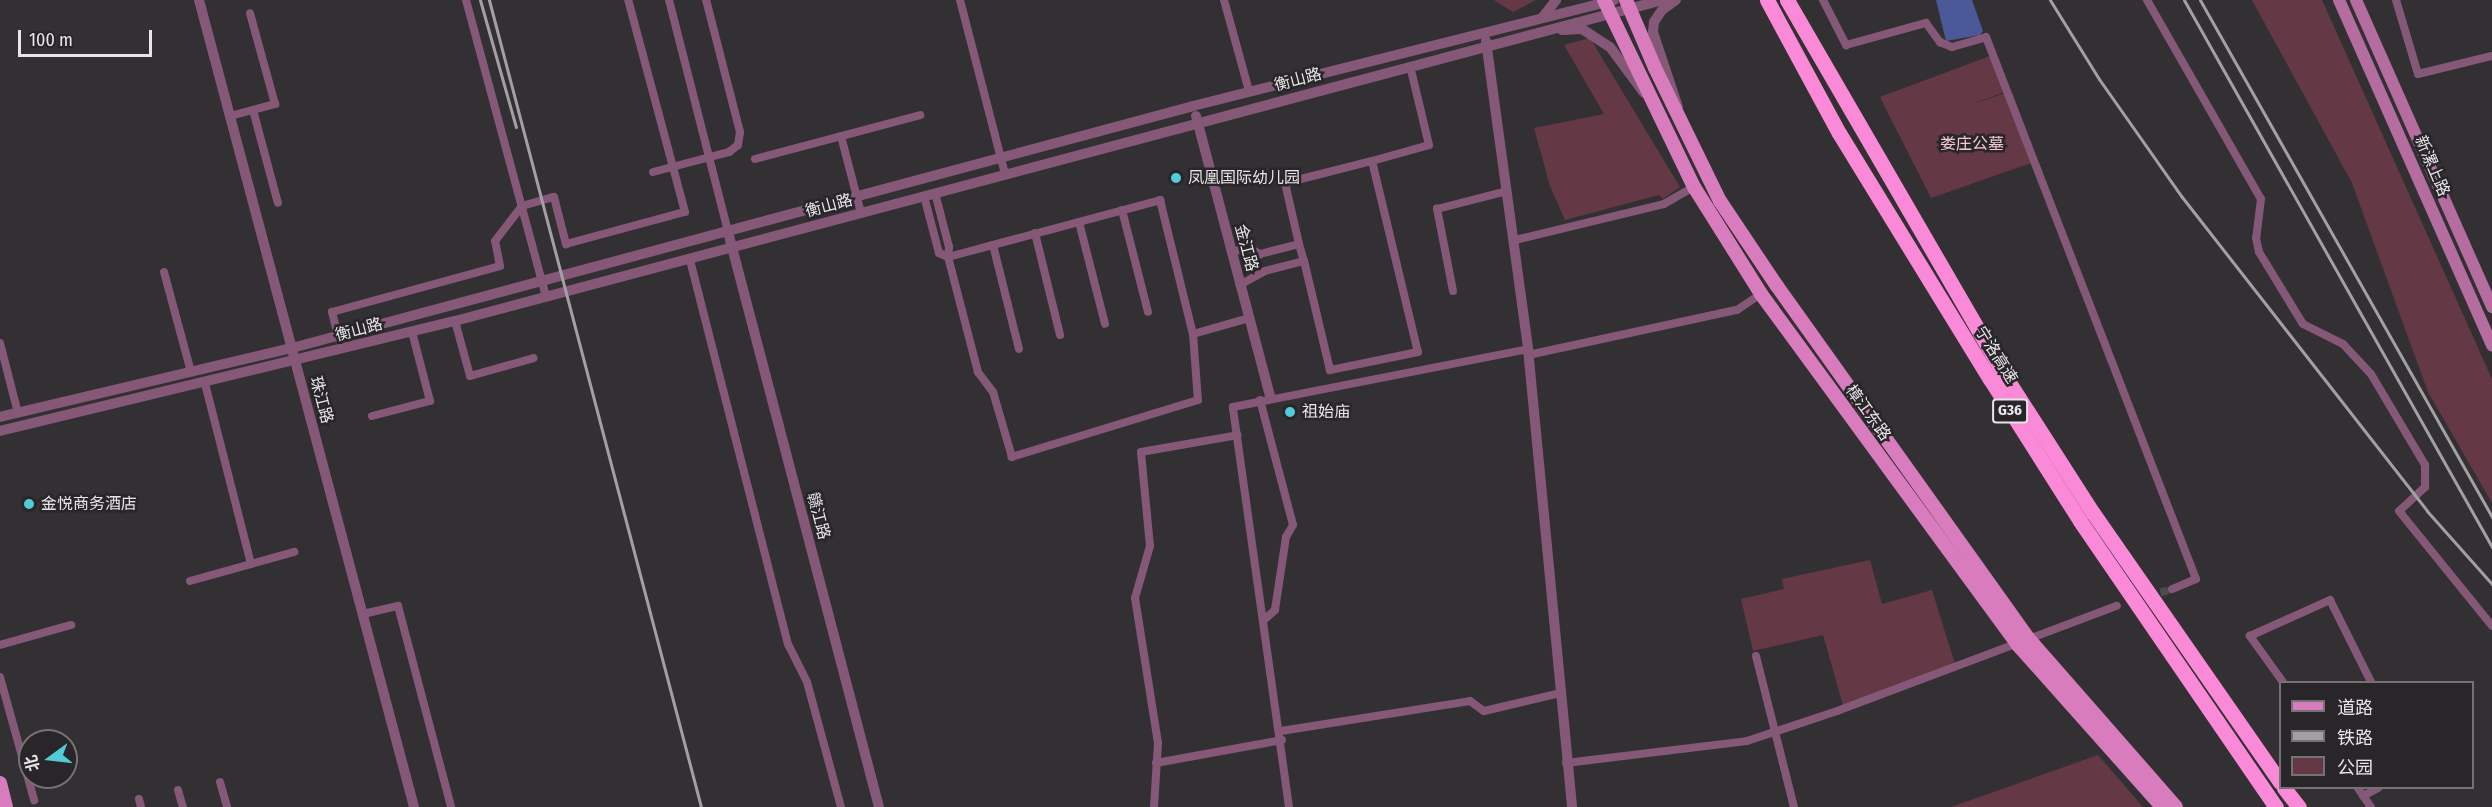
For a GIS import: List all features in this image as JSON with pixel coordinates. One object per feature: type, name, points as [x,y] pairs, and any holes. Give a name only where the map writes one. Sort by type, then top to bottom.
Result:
[{"type":"highway","name":"宁洛高速","points":[[1767,0],[1839,132],[1990,379],[2086,530],[2276,807]]},
{"type":"highway","name":"宁洛高速","points":[[1787,0],[2003,373],[2106,532],[2279,781]]},
{"type":"highway","points":[[2285,789],[2299,807]]},
{"type":"main road","name":"新漯上路","points":[[2339,0],[2492,346]]},
{"type":"main road","name":"新漯上路","points":[[2356,0],[2492,307]]},
{"type":"main road","name":"樟江东路","points":[[1608,4],[1650,101],[1694,187],[1761,294],[2023,641],[2162,807]]},
{"type":"main road","name":"樟江东路","points":[[1628,4],[1682,125],[1720,201],[1777,286],[2023,641],[2176,807]]},
{"type":"main road","points":[[0,783],[6,807]]},
{"type":"street","name":"珠江路","points":[[199,0],[414,807]]},
{"type":"street","points":[[466,0],[546,297]]},
{"type":"street","points":[[338,336],[332,312],[500,266],[495,241],[522,206],[554,197],[566,244],[685,212],[628,0]]},
{"type":"street","points":[[669,0],[728,232]]},
{"type":"street","points":[[653,172],[710,157],[738,145],[740,132],[706,0]]},
{"type":"street","points":[[960,0],[1005,174]]},
{"type":"street","points":[[1224,0],[1249,91]]},
{"type":"street","points":[[1542,18],[1556,0]]},
{"type":"street","name":"衡山路","points":[[0,417],[292,348],[1249,91],[1484,32],[1608,4],[1662,0]]},
{"type":"street","points":[[1676,0],[1662,10],[1653,32],[1675,90],[1682,125]]},
{"type":"street","points":[[1823,0],[1846,45],[1926,23],[1940,42],[1952,47],[1986,37],[2196,579],[2172,589]]},
{"type":"street","points":[[2147,0],[2260,199],[2256,238],[2259,252],[2303,324],[2343,344],[2371,374],[2426,465],[2426,487],[2398,511],[2492,626]]},
{"type":"street","points":[[2396,0],[2418,74],[2492,56]]},
{"type":"street","name":"衡山路","points":[[0,431],[296,362],[690,260],[1197,122],[1544,31],[1608,4]]},
{"type":"street","points":[[230,116],[275,104],[250,13]]},
{"type":"street","points":[[1544,31],[1582,29],[1592,34],[1610,47],[1650,101]]},
{"type":"street","points":[[1484,32],[1515,240],[1528,352],[1572,807]]},
{"type":"street","points":[[1372,161],[1418,352],[1330,370],[1285,183],[1429,146],[1410,66]]},
{"type":"street","name":"金江路","points":[[1193,106],[1249,318],[1265,399]]},
{"type":"street","points":[[253,110],[278,203]]},
{"type":"street","points":[[755,159],[920,115]]},
{"type":"street","points":[[841,136],[861,213]]},
{"type":"street","points":[[1515,240],[1664,204],[1694,187]]},
{"type":"street","points":[[1453,291],[1437,209],[1507,191]]},
{"type":"street","points":[[929,194],[939,253],[948,257],[1160,200],[1192,334],[1198,400],[1012,457],[993,392],[978,372],[948,257]]},
{"type":"street","points":[[1122,210],[1148,312]]},
{"type":"street","points":[[1079,222],[1105,324]]},
{"type":"street","name":"赣江路","points":[[728,232],[879,807]]},
{"type":"street","points":[[1035,234],[1060,335]]},
{"type":"street","points":[[1231,252],[1249,248],[1260,254],[1299,244]]},
{"type":"street","points":[[993,245],[1019,349]]},
{"type":"street","points":[[690,260],[788,644],[807,682],[841,807]]},
{"type":"street","points":[[1240,285],[1265,271],[1304,261]]},
{"type":"street","points":[[164,272],[191,372]]},
{"type":"street","points":[[1289,807],[1281,731],[1233,407],[1265,399],[1528,352],[1737,310],[1761,294]]},
{"type":"street","points":[[1192,334],[1249,318]]},
{"type":"street","points":[[455,321],[470,376],[534,358]]},
{"type":"street","points":[[372,416],[430,401],[412,332]]},
{"type":"street","points":[[0,343],[18,413]]},
{"type":"street","points":[[205,383],[251,564]]},
{"type":"street","points":[[1264,619],[1275,610],[1286,537],[1293,525],[1265,399]]},
{"type":"street","points":[[1154,807],[1158,743],[1135,598],[1150,546],[1141,452],[1238,435]]},
{"type":"street","points":[[190,581],[294,552]]},
{"type":"street","points":[[2282,681],[2250,636],[2330,600],[2370,681]]},
{"type":"street","points":[[363,614],[398,606],[451,807]]},
{"type":"street","points":[[1566,763],[1747,741],[1775,733],[2117,606]]},
{"type":"street","points":[[0,645],[71,625]]},
{"type":"street","points":[[1756,656],[1794,807]]},
{"type":"street","points":[[0,677],[2,695],[34,800]]},
{"type":"street","points":[[1281,731],[1470,701],[1484,711],[1560,693]]},
{"type":"street","points":[[1156,763],[1282,740]]},
{"type":"street","points":[[220,782],[227,807]]},
{"type":"street","points":[[2359,789],[2371,807]]},
{"type":"street","points":[[2363,796],[2376,789]]},
{"type":"street","points":[[178,790],[183,807]]},
{"type":"green space","points":[[1494,0],[1536,0],[1513,12]]},
{"type":"green space","points":[[2252,0],[2322,0],[2492,379],[2492,503],[2428,392],[2352,183]]},
{"type":"green space","points":[[1590,38],[1680,187],[1663,199],[1659,195],[1565,220],[1550,186],[1534,128],[1604,114],[1564,45]]},
{"type":"green space","name":"娄庄公墓","points":[[1990,56],[2004,92],[1967,106],[2005,93],[2031,163],[1931,198],[1880,97]]},
{"type":"green space","points":[[1870,560],[1882,604],[1932,590],[1955,664],[1843,705],[1823,635],[1753,651],[1741,599],[1784,589],[1782,579]]},
{"type":"green space","points":[[2098,755],[2143,807],[1951,807]]},
{"type":"water","points":[[1936,0],[1972,0],[1983,31],[1980,35],[1946,41]]},
{"type":"tunnel","points":[[2149,596],[2172,589]]},
{"type":"railway","points":[[480,0],[516,127]]},
{"type":"railway","points":[[489,0],[701,807]]},
{"type":"railway","points":[[2050,0],[2099,79],[2182,197],[2427,511],[2492,584]]},
{"type":"railway","points":[[2184,0],[2492,547]]},
{"type":"railway","points":[[2200,0],[2492,517]]},
{"type":"place","name":"凤凰国际幼儿园","points":[[1176,178]]},
{"type":"place","name":"祖始庙","points":[[1290,412]]},
{"type":"place","name":"金悦商务酒店","points":[[29,504]]}]
